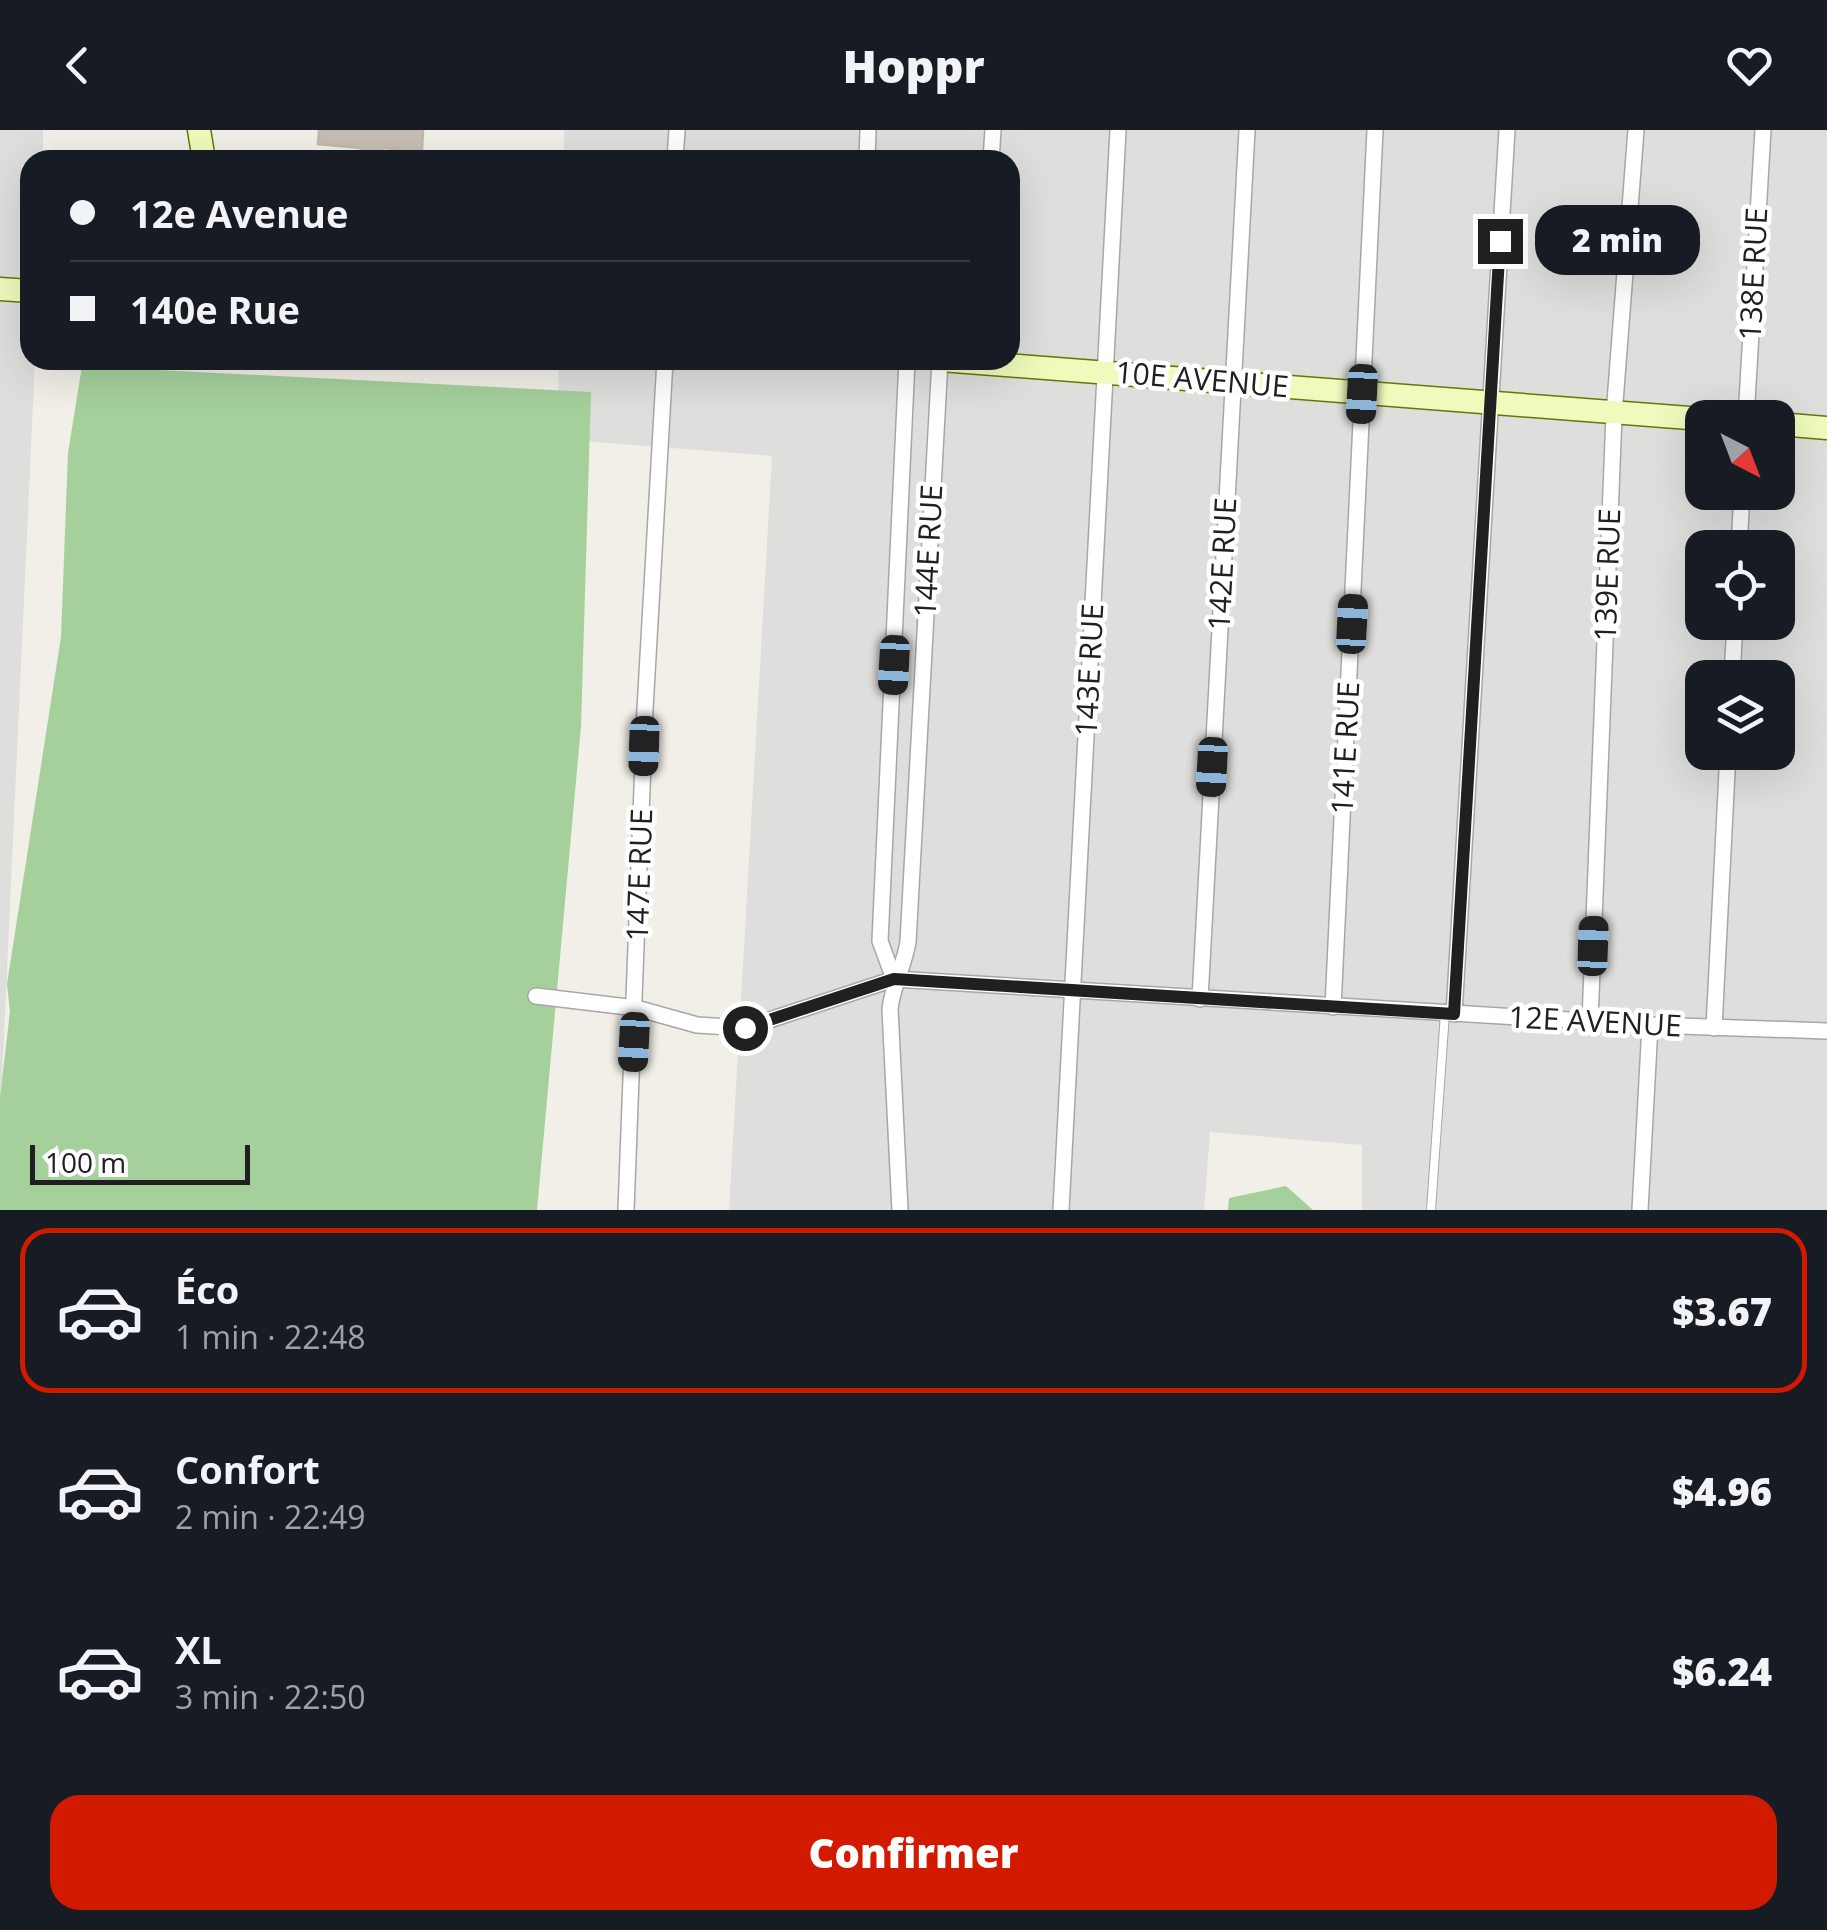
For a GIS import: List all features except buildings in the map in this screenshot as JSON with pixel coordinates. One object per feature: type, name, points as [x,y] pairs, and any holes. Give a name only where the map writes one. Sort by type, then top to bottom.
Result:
[{"type":"street","name":"143E RUE","points":[[1061,1210],[1118,130]]},
{"type":"street","name":"142E RUE","points":[[1200,999],[1247,130]]},
{"type":"street","name":"141E RUE","points":[[1333,1007],[1375,130]]},
{"type":"street","points":[[1449,1014],[1507,130]]},
{"type":"street","name":"139E RUE","points":[[1590,1021],[1614,415],[1636,130]]},
{"type":"street","name":"138E RUE","points":[[1747,400],[1763,130]]},
{"type":"street","name":"10E AVENUE","points":[[1020,364],[1685,419]]},
{"type":"street","name":"147E RUE","points":[[626,1210],[645,710],[665,370]]},
{"type":"street","name":"144E RUE","points":[[894,979],[880,941],[907,370]]},
{"type":"street","name":"144E RUE","points":[[900,1210],[890,1009],[894,979],[908,942],[940,370]]},
{"type":"street","points":[[1795,425],[1827,428]]},
{"type":"street","points":[[1714,1028],[1727,770]]},
{"type":"street","name":"12E AVENUE","points":[[536,996],[636,1008],[697,1025],[745,1028],[894,979],[1449,1014],[1827,1031]]},
{"type":"street","points":[[1640,1210],[1650,1025]]},
{"type":"lane","points":[[1431,1210],[1449,1014]]},
{"type":"shaded area","points":[[0,130],[43,130],[43,150],[20,150],[20,370],[35,370],[0,1123]]},
{"type":"shaded area","points":[[564,130],[1827,130],[1827,1210],[1362,1210],[1362,1145],[1210,1132],[1204,1210],[729,1210],[772,456],[557,439],[559,370],[1020,370],[1020,150],[564,150]]},
{"type":"green space","points":[[81,370],[160,370],[591,392],[581,726],[537,1210],[0,1210],[0,1098],[10,1011],[7,984],[61,637],[68,453]]},
{"type":"green space","points":[[1286,1186],[1313,1210],[1228,1210],[1229,1198]]},
{"type":"route","points":[[745,1028],[894,979],[1454,1014],[1500,241]]}]
